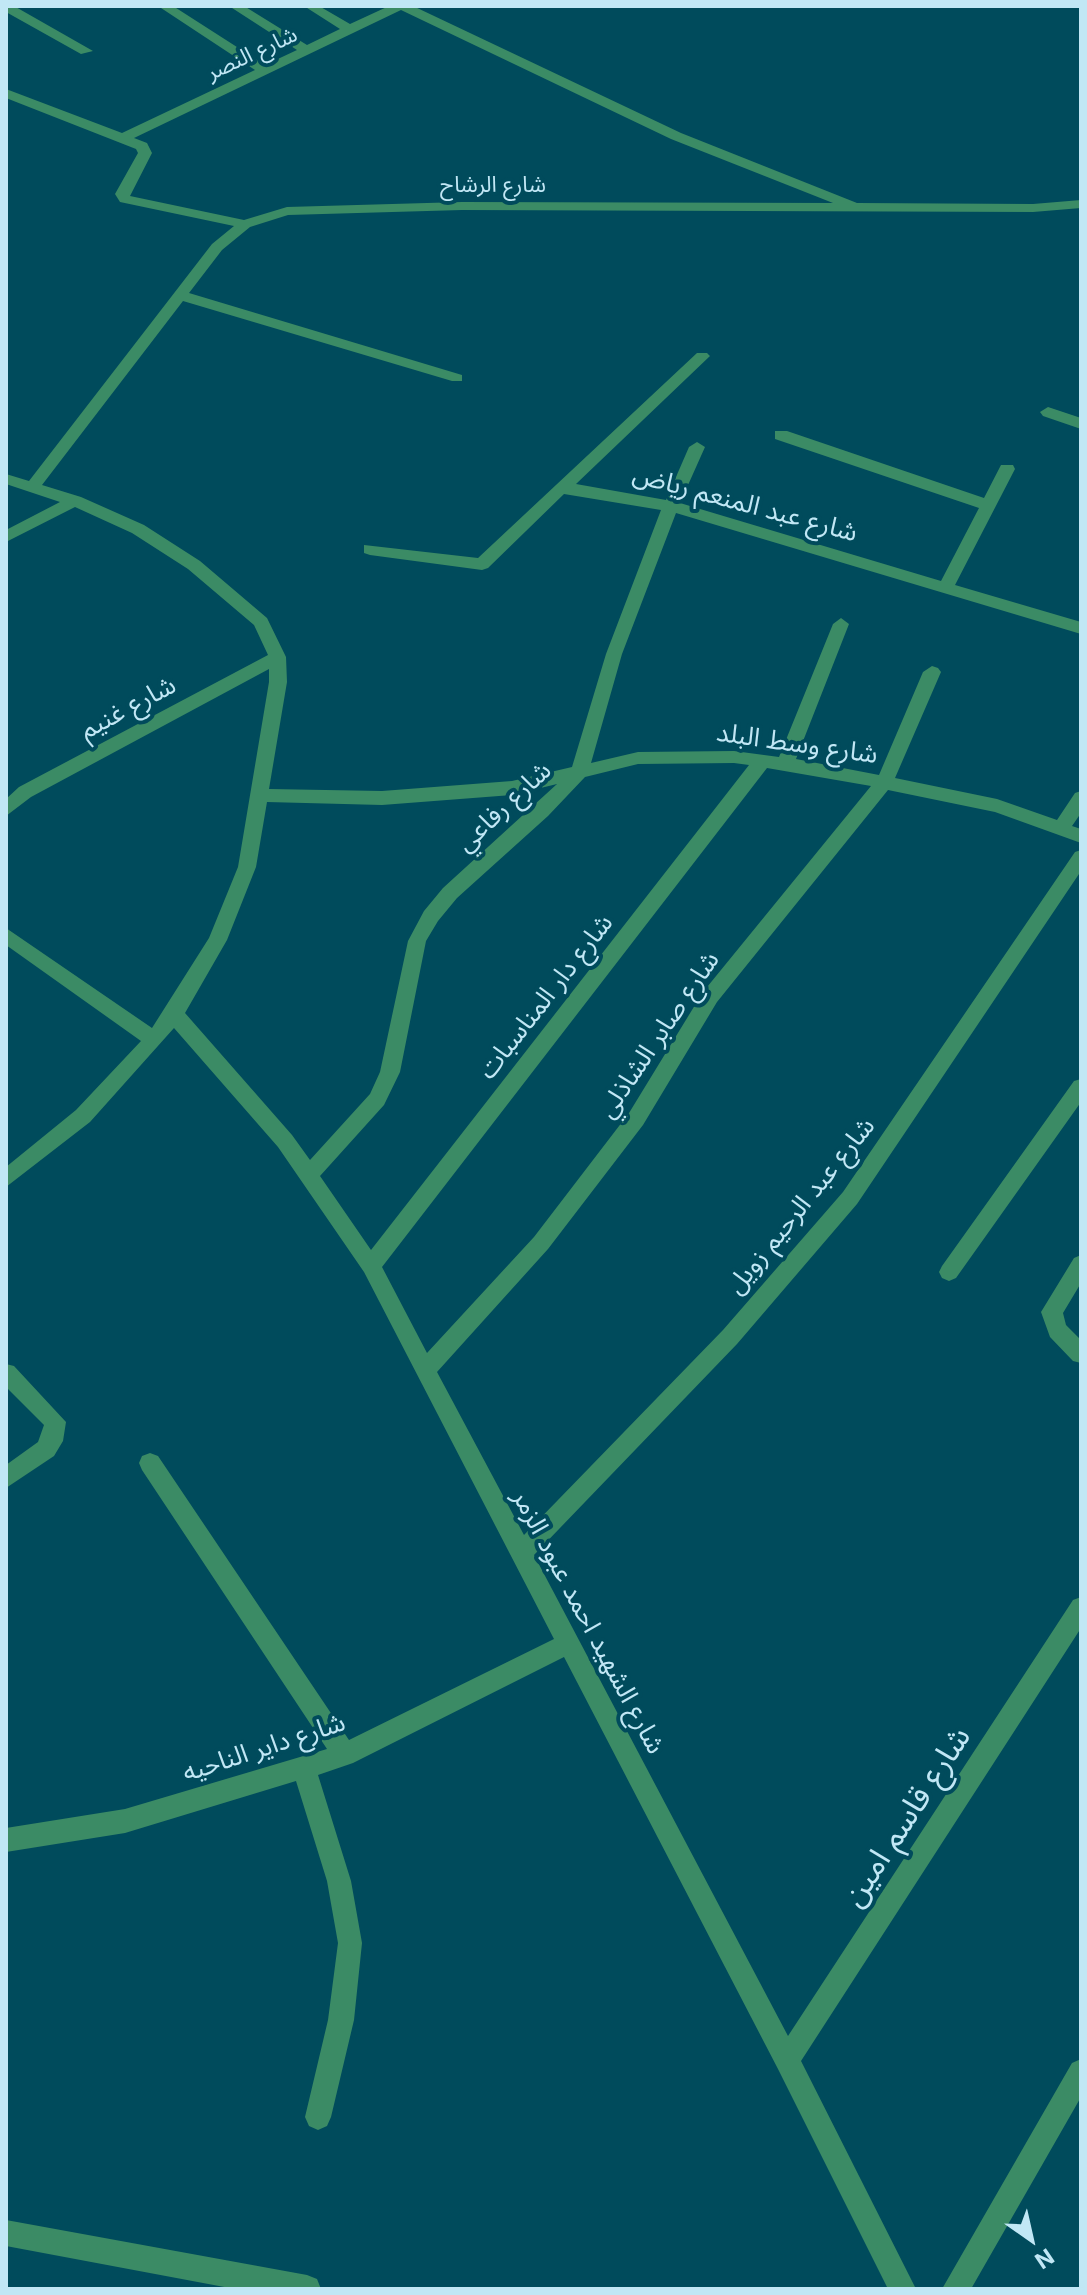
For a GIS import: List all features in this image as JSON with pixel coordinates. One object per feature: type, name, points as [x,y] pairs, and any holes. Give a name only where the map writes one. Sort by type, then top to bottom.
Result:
[{"type":"street","points":[[164,6],[264,70]]},
{"type":"street","points":[[235,6],[306,50]]},
{"type":"street","points":[[310,6],[350,30]]},
{"type":"street","points":[[401,6],[676,136],[863,210]]},
{"type":"street","name":"شارع النصر","points":[[123,138],[401,6]]},
{"type":"street","points":[[6,7],[86,51]]},
{"type":"street","points":[[6,93],[142,146],[145,153],[122,194],[125,199],[245,224]]},
{"type":"street","name":"شارع الرشاح","points":[[33,486],[217,247],[245,224],[287,211],[462,206],[863,210],[1033,208],[1081,204]]},
{"type":"street","points":[[180,295],[457,378]]},
{"type":"street","points":[[370,549],[482,564],[702,356]]},
{"type":"street","points":[[1048,412],[1081,424]]},
{"type":"street","points":[[781,435],[988,505]]},
{"type":"street","name":"شارع رفاعي","points":[[307,1177],[377,1099],[390,1072],[417,941],[431,916],[450,893],[542,811],[579,772],[614,654],[697,447]]},
{"type":"street","points":[[946,587],[1007,469]]},
{"type":"street","points":[[6,479],[75,501],[138,529],[194,565],[261,622],[278,657],[278,682],[247,867],[218,940],[174,1014],[154,1040],[83,1116],[6,1179]]},
{"type":"street","name":"شارع عبد المنعم رياض","points":[[562,488],[671,506],[1081,628]]},
{"type":"street","points":[[6,537],[75,501]]},
{"type":"street","points":[[785,764],[841,624]]},
{"type":"street","name":"شارع غنيم","points":[[6,809],[25,792],[278,657]]},
{"type":"street","name":"شارع صابر الشاذلي","points":[[426,1369],[541,1243],[636,1119],[710,997],[884,783],[932,672]]},
{"type":"street","name":"شارع وسط البلد","points":[[261,795],[382,798],[512,788],[638,758],[734,757],[785,764],[997,806],[1081,836]]},
{"type":"street","name":"شارع دار المناسبات","points":[[371,1266],[763,760]]},
{"type":"street","points":[[1061,829],[1081,798]]},
{"type":"street","name":"شارع عبد الرحيم زويل","points":[[520,1554],[730,1337],[850,1198],[1081,857]]},
{"type":"street","points":[[6,935],[154,1040]]},
{"type":"street","name":"شارع الشهيد احمد عبود الزمر","points":[[174,1014],[261,1111],[371,1266],[787,2060],[902,2289]]},
{"type":"street","points":[[949,1272],[1081,1087]]},
{"type":"street","points":[[1081,1264],[1052,1312],[1057,1330],[1081,1354]]},
{"type":"street","points":[[6,1373],[55,1422],[52,1441],[46,1449],[6,1478]]},
{"type":"street","points":[[150,1463],[345,1755]]},
{"type":"street","name":"شارع قاسم امين","points":[[787,2060],[1081,1608]]},
{"type":"street","name":"شارع داير الناحيه","points":[[6,1840],[125,1821],[345,1755],[567,1644]]},
{"type":"street","points":[[304,1768],[339,1881],[350,1943],[341,2020],[318,2117]]},
{"type":"street","points":[[956,2289],[1081,2072]]},
{"type":"street","points":[[6,2233],[307,2289]]}]
